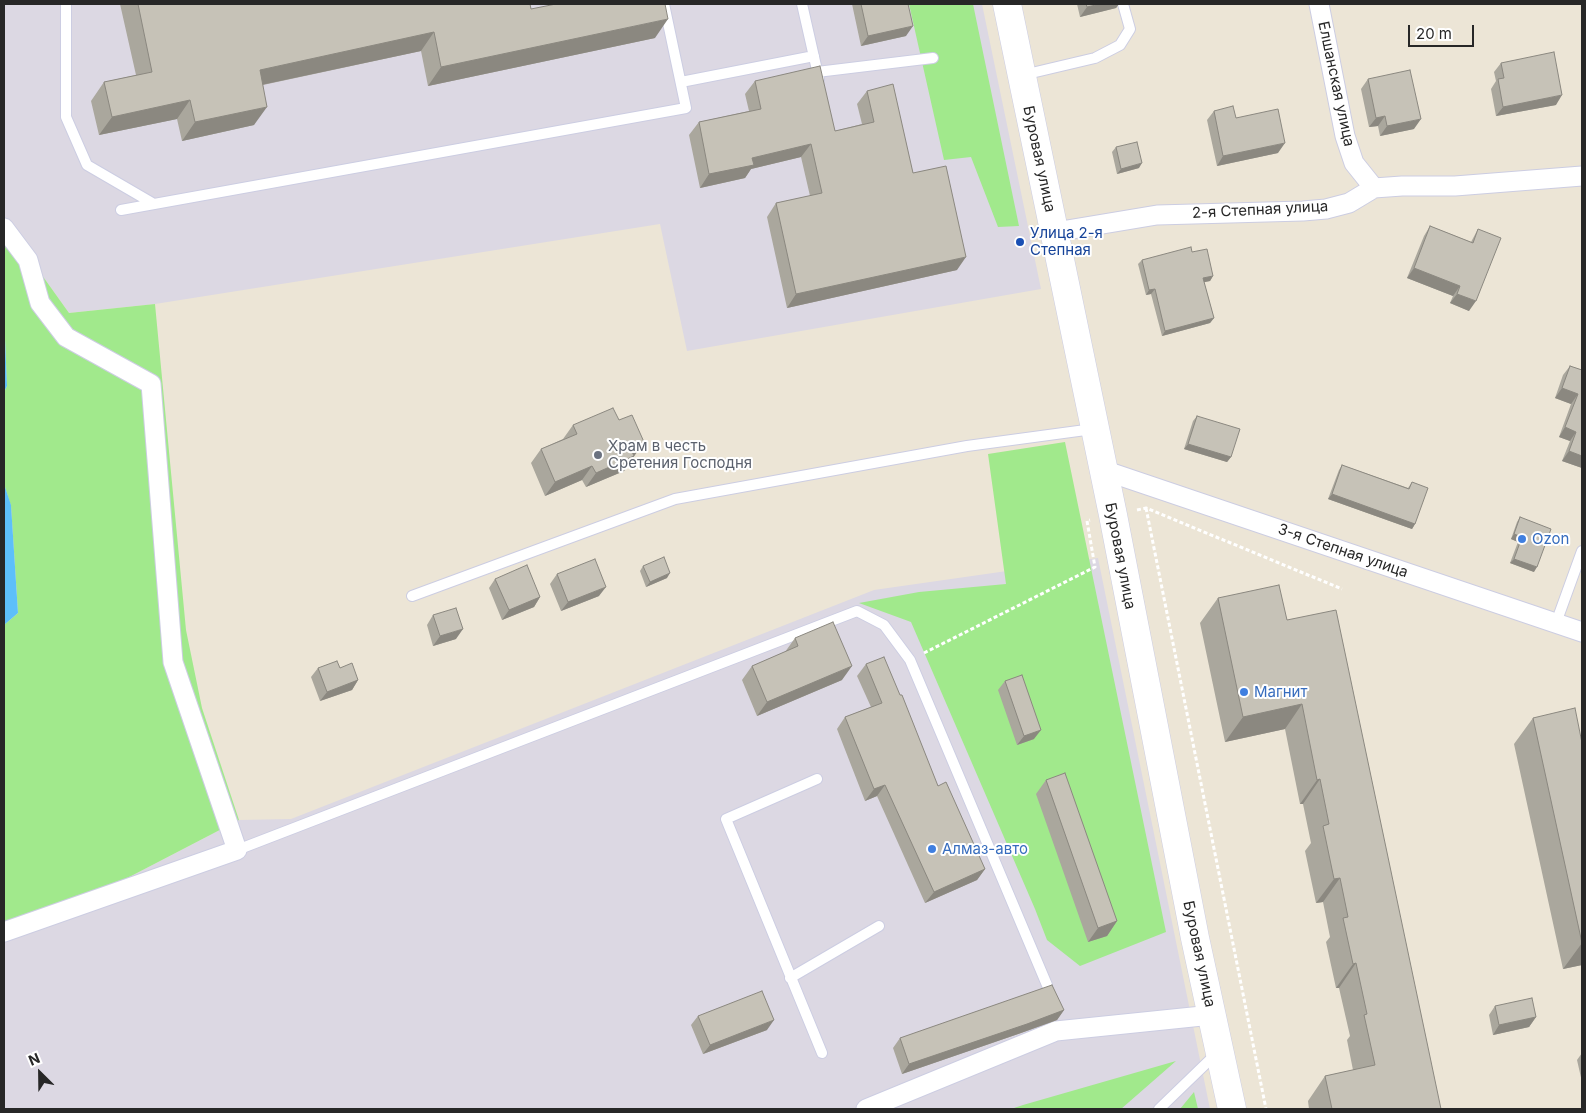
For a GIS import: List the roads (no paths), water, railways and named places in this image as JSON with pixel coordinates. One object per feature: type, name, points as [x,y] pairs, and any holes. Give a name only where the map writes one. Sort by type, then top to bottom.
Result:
[{"type":"main road","name":"Буровая улица","points":[[1007,4],[1113,515],[1232,1109]]},
{"type":"street","name":"Елшанская улица","points":[[1319,4],[1345,136],[1354,163],[1374,188]]},
{"type":"street","name":"2-я Степная улица","points":[[1054,232],[1157,215],[1326,209],[1349,203],[1374,188],[1455,186],[1582,176]]},
{"type":"street","points":[[4,228],[28,260],[40,303],[66,338],[151,384],[173,662],[237,850],[4,932]]},
{"type":"street","name":"3-я Степная улица","points":[[1103,470],[1582,632]]},
{"type":"street","points":[[866,1109],[1056,1031],[1212,1015]]},
{"type":"lane","points":[[66,4],[66,117],[87,165],[154,204]]},
{"type":"lane","points":[[121,210],[686,108],[664,4]]},
{"type":"lane","points":[[802,4],[821,89]]},
{"type":"lane","points":[[1022,75],[1095,58],[1120,45],[1130,29],[1123,4]]},
{"type":"lane","points":[[681,82],[814,56]]},
{"type":"lane","points":[[817,72],[933,58]]},
{"type":"lane","points":[[412,596],[674,499],[967,446],[1094,429]]},
{"type":"lane","points":[[1556,623],[1582,551]]},
{"type":"lane","points":[[237,850],[856,611],[884,625],[910,660],[1047,985]]},
{"type":"lane","points":[[817,779],[726,819],[822,1053]]},
{"type":"lane","points":[[790,978],[879,926]]},
{"type":"lane","points":[[1159,1109],[1219,1050]]},
{"type":"water","points":[[4,316],[7,386],[4,392]]},
{"type":"water","points":[[4,484],[11,505],[18,613],[4,625]]},
{"type":"place","name":"Улица 2-я Степная","points":[[1020,242]]},
{"type":"place","name":"Храм в честь Сретения Господня","points":[[598,455]]},
{"type":"place","name":"Ozon","points":[[1522,539]]},
{"type":"place","name":"Магнит","points":[[1244,692]]},
{"type":"place","name":"Алмаз-авто","points":[[932,849]]}]
